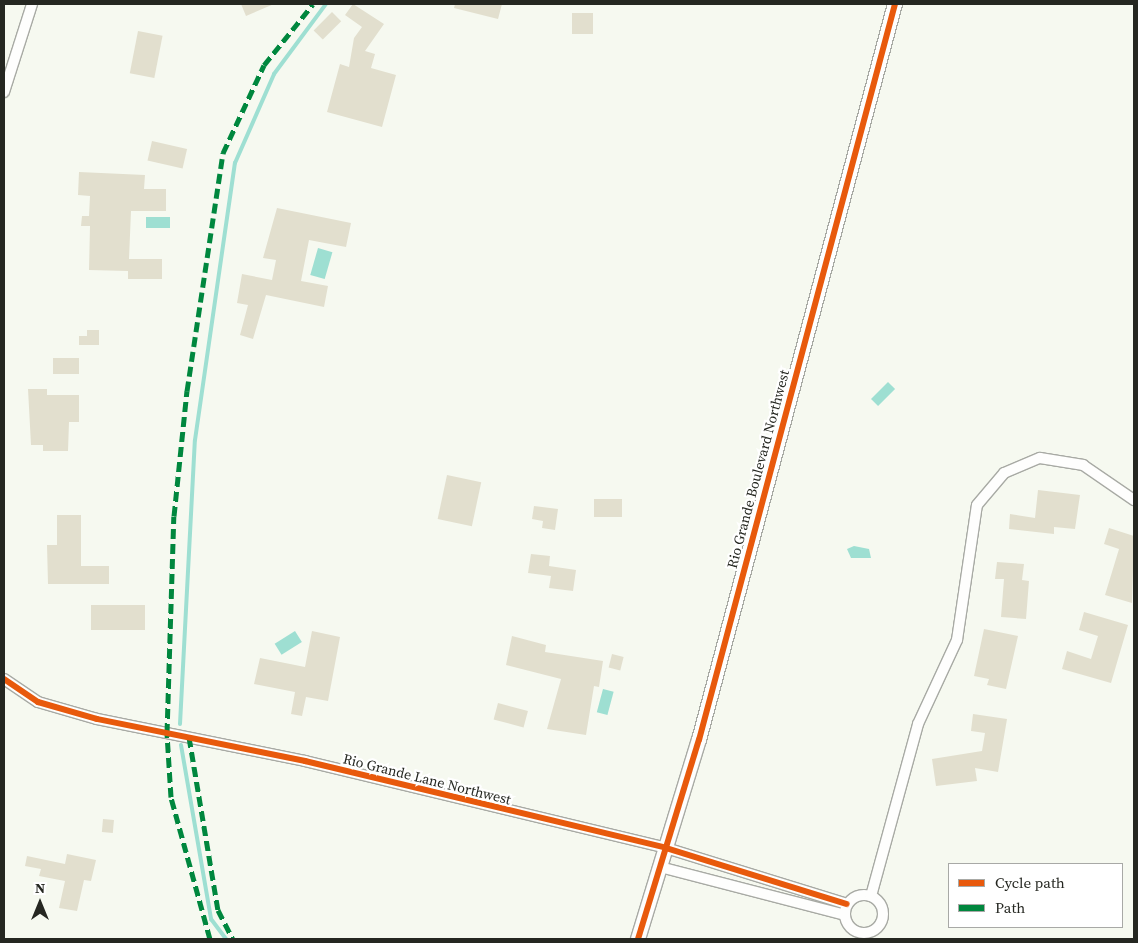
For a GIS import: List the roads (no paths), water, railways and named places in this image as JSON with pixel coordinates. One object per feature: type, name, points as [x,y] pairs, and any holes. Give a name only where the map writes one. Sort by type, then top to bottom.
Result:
[{"type":"street","points":[[4,92],[32,4]]},
{"type":"street","name":"Rio Grande Boulevard Northwest","points":[[638,939],[699,740],[895,4]]},
{"type":"street","points":[[871,896],[918,724],[956,640],[978,505],[1004,473],[1040,458],[1083,465],[1134,500]]},
{"type":"street","name":"Rio Grande Lane Northwest","points":[[4,679],[38,702],[97,719],[305,761],[666,848],[847,904]]},
{"type":"street","points":[[660,868],[845,915]]},
{"type":"street","points":[[858,895],[871,896],[882,906],[882,922],[868,933],[858,936],[850,927],[845,915],[847,904],[858,895]]},
{"type":"water","points":[[146,217],[170,217],[170,228],[146,228]]},
{"type":"water","points":[[318,248],[332,252],[325,279],[310,275]]},
{"type":"water","points":[[888,382],[895,389],[878,406],[871,399]]},
{"type":"water","points":[[854,546],[869,549],[871,558],[851,558],[847,549]]},
{"type":"water","points":[[295,631],[302,642],[282,655],[275,644]]},
{"type":"water","points":[[603,689],[614,692],[607,715],[597,712]]},
{"type":"waterway","points":[[180,724],[195,440],[235,163],[274,74],[326,4]]},
{"type":"waterway","points":[[181,745],[211,919],[226,939]]}]
